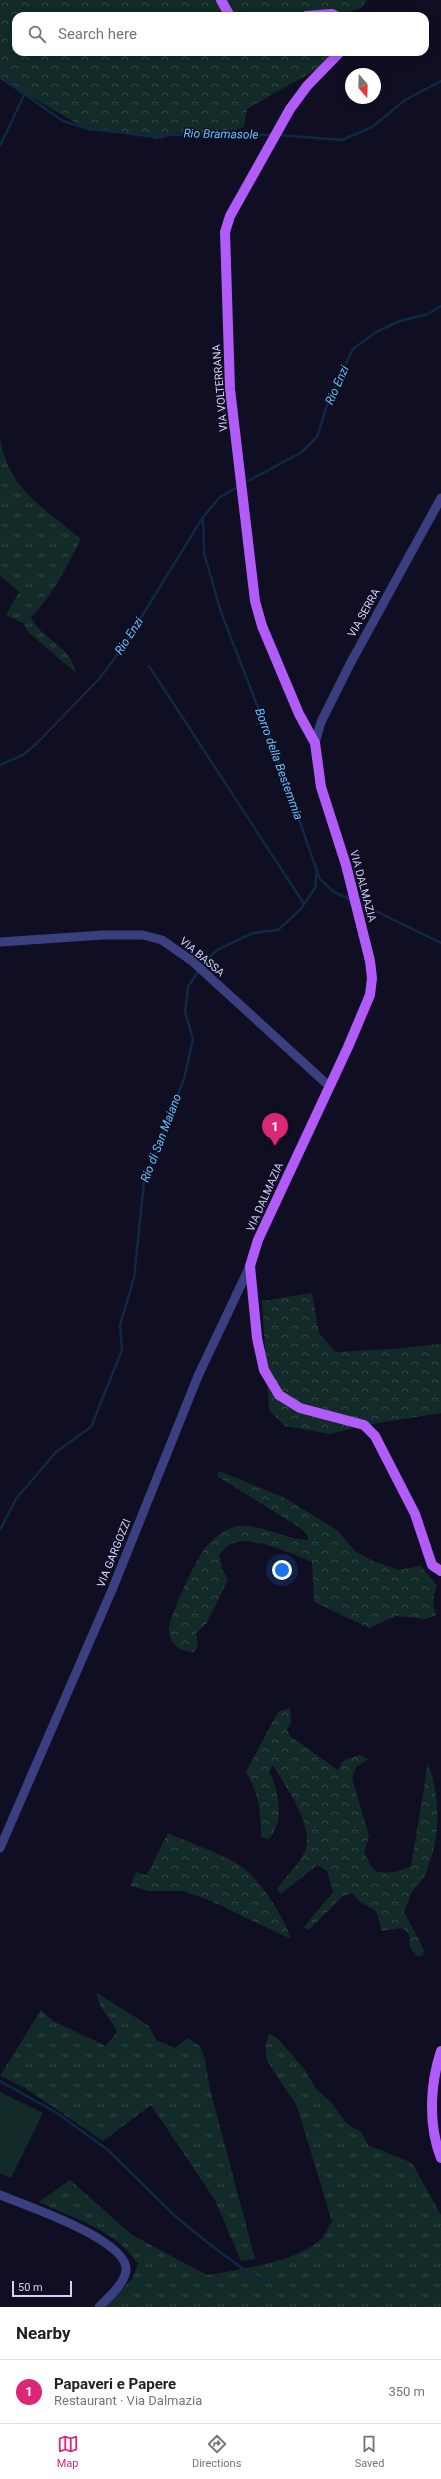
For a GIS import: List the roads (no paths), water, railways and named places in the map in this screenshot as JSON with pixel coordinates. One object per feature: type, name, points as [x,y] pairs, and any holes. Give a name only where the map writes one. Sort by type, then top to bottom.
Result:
[{"type":"main road","points":[[221,0],[228,12]]},
{"type":"main road","name":"VIA VOLTERRANA","points":[[315,743],[299,714],[262,626],[255,601],[227,346],[225,232],[230,216],[276,135],[307,86],[336,56]]},
{"type":"main road","name":"VIA DALMAZIA","points":[[315,743],[321,786],[354,896],[370,961],[372,978],[370,995],[274,1202],[250,1266],[257,1338],[264,1370],[280,1395],[300,1408],[364,1425],[375,1436],[415,1514],[432,1565],[441,1571]]},
{"type":"main road","points":[[441,2051],[432,2108],[434,2140],[441,2158]]},
{"type":"street","name":"VIA SERRA","points":[[315,743],[321,722],[350,664],[441,498]]},
{"type":"street","name":"VIA BASSA","points":[[0,942],[18,939],[143,935],[162,940],[192,961],[204,974],[329,1086]]},
{"type":"street","name":"VIA GARGOZZI","points":[[0,1848],[112,1590],[198,1376],[250,1266]]},
{"type":"street","points":[[0,2195],[107,2242],[119,2253],[125,2263],[123,2278],[99,2307]]},
{"type":"waterway","name":"Rio Bramasole","points":[[0,77],[63,121],[89,129],[147,135],[272,135]]},
{"type":"waterway","name":"Rio Bramasole","points":[[279,135],[342,140],[372,127],[405,100],[441,81]]},
{"type":"waterway","points":[[0,146],[25,93]]},
{"type":"waterway","name":"Rio Enzi","points":[[248,481],[302,452],[317,437],[329,399],[353,349],[376,332],[400,321],[428,314],[441,306]]},
{"type":"waterway","name":"Rio Enzi","points":[[0,765],[23,755],[36,744],[99,679],[121,650],[203,517],[220,497],[236,488]]},
{"type":"waterway","name":"Borro della Bestemmia","points":[[203,517],[204,553],[221,612],[274,749],[320,879],[334,892],[352,900]]},
{"type":"waterway","points":[[149,666],[304,904]]},
{"type":"waterway","name":"Rio di San Maiano","points":[[201,965],[217,950],[253,933],[278,930],[300,910],[315,888],[317,870]]},
{"type":"waterway","name":"Borro della Bestemmia","points":[[359,903],[441,943]]},
{"type":"waterway","name":"Rio di San Maiano","points":[[0,1530],[16,1499],[56,1452],[91,1427],[122,1350],[120,1325],[134,1278],[144,1182],[184,1079],[193,1039],[185,1012],[188,987],[199,970]]},
{"type":"waterway","points":[[0,2081],[57,2113],[108,2150],[175,2216],[208,2243],[250,2274],[270,2281]]},
{"type":"place","name":"Papaveri e Papere","points":[[275,1146]]}]
